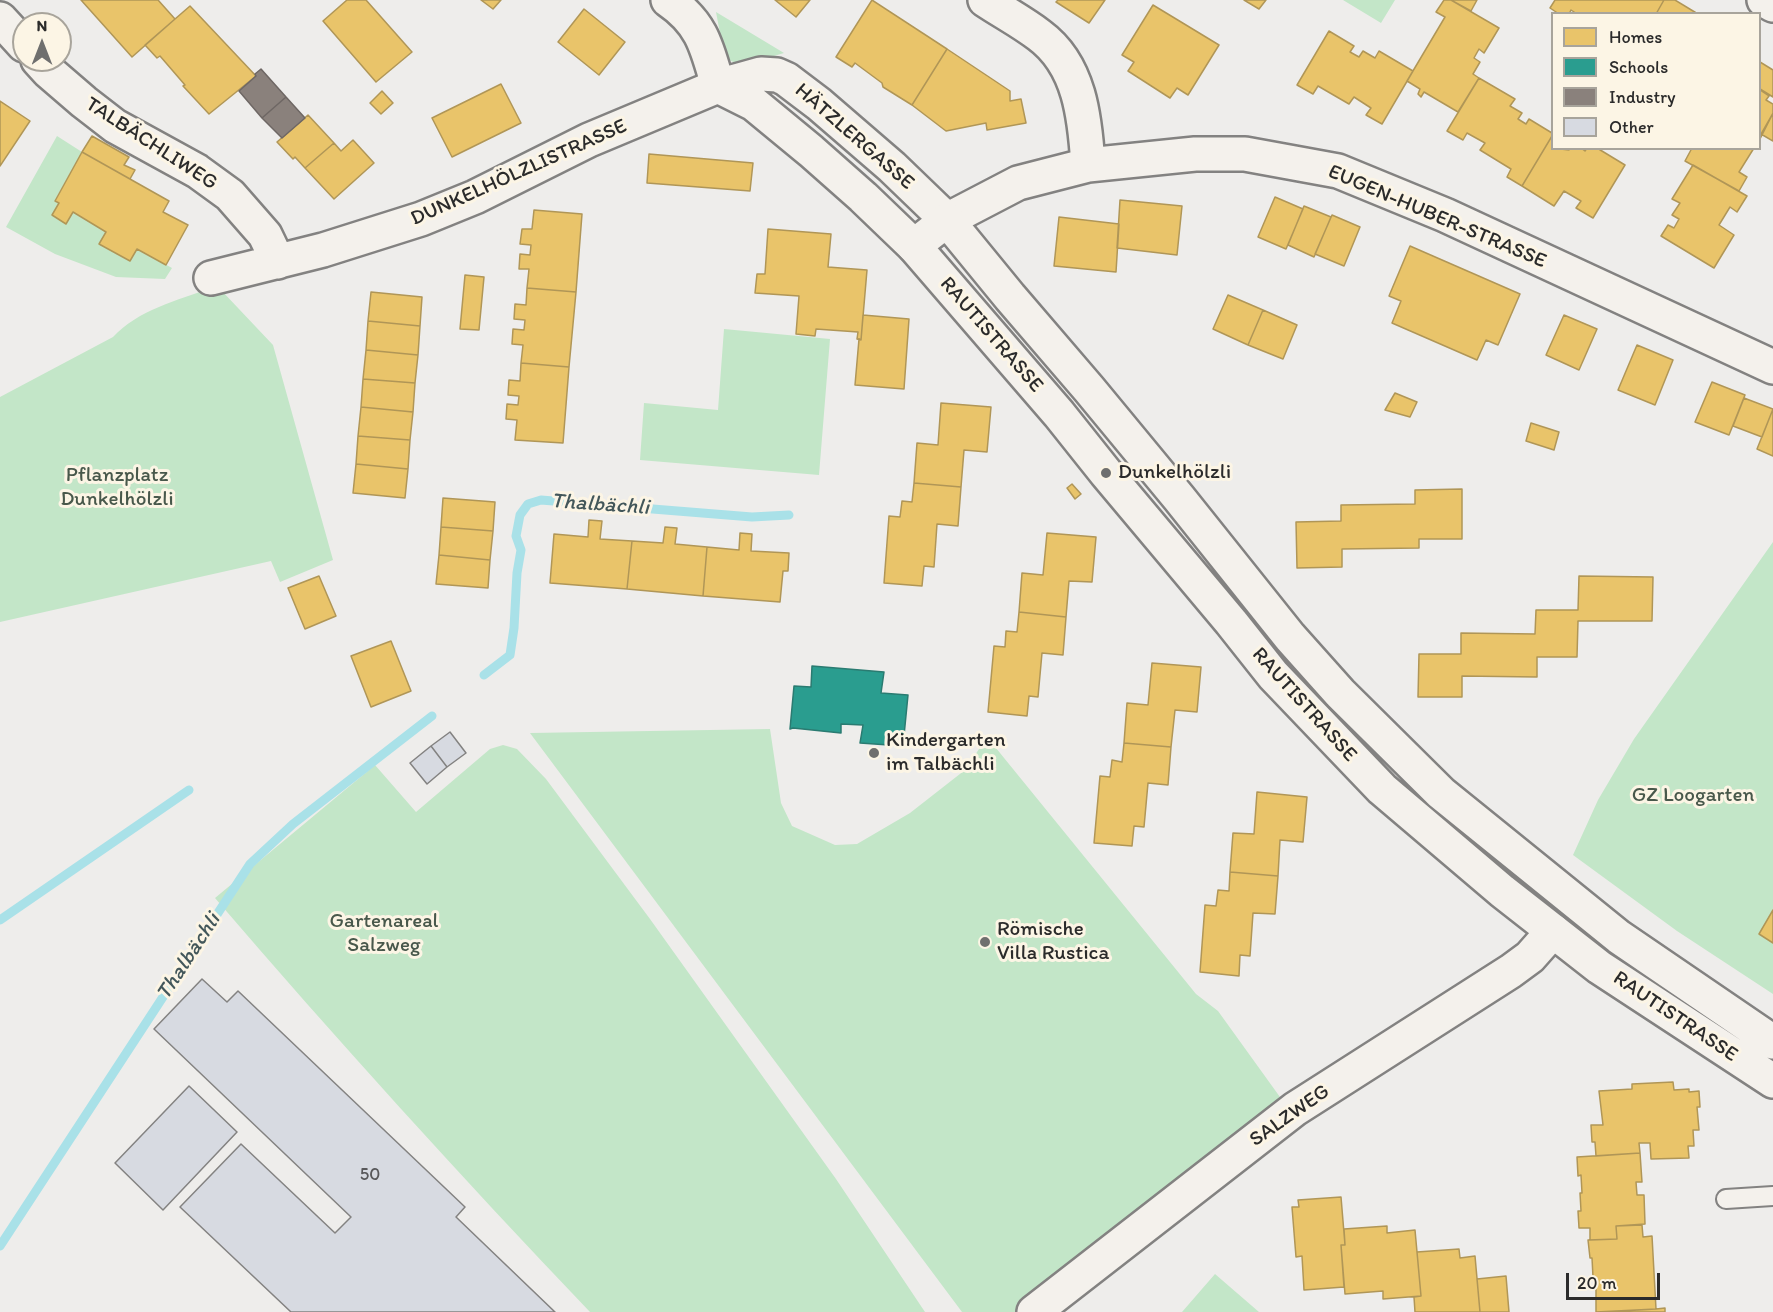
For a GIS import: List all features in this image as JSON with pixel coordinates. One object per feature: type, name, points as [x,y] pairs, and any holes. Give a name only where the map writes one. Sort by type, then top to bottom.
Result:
[{"type":"street","points":[[668,0],[686,13],[700,31],[718,86]]},
{"type":"street","points":[[985,0],[1041,36],[1062,58],[1078,91],[1088,165]]},
{"type":"street","points":[[1764,0],[1773,5]]},
{"type":"street","points":[[0,19],[12,32]]},
{"type":"street","name":"TALBÄCHLIWEG","points":[[49,72],[115,126],[197,171],[230,195],[265,235],[279,262]]},
{"type":"street","name":"HÄTZLERGASSE","points":[[718,86],[761,74],[777,75],[786,79],[819,104],[892,167],[947,220]]},
{"type":"street","name":"HÄTZLERGASSE","points":[[718,86],[754,104],[863,197],[914,246]]},
{"type":"street","name":"DUNKELHÖLZLISTRASSE","points":[[211,278],[323,250],[447,209],[589,140],[718,86]]},
{"type":"street","name":"EUGEN-HUBER-STRASSE","points":[[914,246],[947,220],[1017,183],[1088,165],[1195,154],[1245,154],[1338,171],[1445,215],[1773,367]]},
{"type":"street","name":"RAUTISTRASSE","points":[[947,220],[1089,388],[1290,636],[1340,693],[1441,793],[1619,937],[1773,1042]]},
{"type":"street","name":"RAUTISTRASSE","points":[[914,246],[1059,414],[1273,675],[1382,789],[1503,891],[1599,967],[1773,1081]]},
{"type":"street","name":"SALZWEG","points":[[1034,1312],[1295,1109],[1530,957],[1575,901]]},
{"type":"lane","points":[[1726,1199],[1773,1196]]},
{"type":"green space","points":[[1343,0],[1395,0],[1381,23]]},
{"type":"green space","points":[[716,12],[784,53],[751,62],[729,60],[724,54]]},
{"type":"green space","points":[[57,136],[82,152],[55,200],[59,203],[52,215],[66,224],[73,212],[106,232],[99,244],[130,261],[137,249],[172,268],[165,279],[116,277],[55,254],[6,227]]},
{"type":"green space","name":"Pflanzplatz Dunkelhölzli","points":[[211,288],[221,290],[273,345],[333,560],[280,582],[271,561],[0,622],[0,397],[113,337],[146,313]]},
{"type":"green space","points":[[724,329],[830,339],[819,475],[640,460],[644,403],[718,410]]},
{"type":"green space","name":"GZ Loogarten","points":[[1773,542],[1773,994],[1677,931],[1573,855],[1598,800],[1634,739]]},
{"type":"green space","points":[[770,729],[781,803],[792,826],[835,845],[857,844],[910,813],[965,770],[987,737],[1196,994],[1218,1011],[1285,1104],[1020,1312],[962,1312],[530,733]]},
{"type":"green space","name":"Gartenareal Salzweg","points":[[503,745],[517,749],[546,779],[650,919],[836,1179],[925,1312],[590,1312],[400,1107],[215,898],[375,765],[416,812],[490,749]]},
{"type":"green space","points":[[1215,1274],[1259,1312],[1182,1312]]},
{"type":"building: Homes","points":[[81,0],[158,0],[175,19],[132,57]]},
{"type":"building: Homes","points":[[347,0],[366,0],[412,52],[376,82],[323,21]]},
{"type":"building: Homes","points":[[481,0],[501,0],[493,9]]},
{"type":"building: Homes","points":[[775,0],[810,0],[796,17]]},
{"type":"building: Homes","points":[[872,0],[947,49],[912,105],[883,87],[882,83],[855,63],[852,67],[836,57]]},
{"type":"building: Homes","points":[[1058,0],[1105,0],[1089,23],[1056,2]]},
{"type":"building: Homes","points":[[1244,0],[1266,0],[1259,9]]},
{"type":"building: Homes","points":[[1444,0],[1451,0],[1499,28],[1484,53],[1479,49],[1474,58],[1480,62],[1473,74],[1479,78],[1458,112],[1424,92],[1421,97],[1418,94],[1420,89],[1407,81],[1445,17],[1436,12]]},
{"type":"building: Homes","points":[[1451,0],[1477,0],[1471,11]]},
{"type":"building: Homes","points":[[1555,0],[1664,0],[1657,12],[1574,12],[1571,10],[1570,12],[1556,12],[1550,8]]},
{"type":"building: Homes","points":[[1664,0],[1675,0],[1695,12],[1657,12]]},
{"type":"building: Homes","points":[[1153,5],[1219,45],[1188,95],[1177,88],[1170,98],[1128,71],[1134,62],[1122,55]]},
{"type":"building: Homes","points":[[190,6],[256,76],[209,114],[160,56],[157,58],[145,45]]},
{"type":"building: Homes","points":[[584,9],[625,42],[599,75],[558,42]]},
{"type":"building: Homes","points":[[1329,31],[1354,46],[1350,52],[1359,57],[1363,51],[1375,58],[1379,51],[1413,71],[1382,124],[1366,115],[1371,108],[1354,97],[1349,104],[1318,86],[1313,94],[1297,85]]},
{"type":"building: Homes","points":[[947,49],[1010,91],[1010,101],[1021,99],[1026,123],[987,130],[986,123],[946,131],[912,105]]},
{"type":"building: Homes","points":[[1761,63],[1773,70],[1773,97],[1761,90]]},
{"type":"building: Homes","points":[[1479,78],[1515,99],[1510,106],[1522,113],[1518,119],[1526,124],[1529,119],[1551,132],[1551,138],[1522,186],[1507,177],[1511,169],[1480,150],[1485,143],[1467,133],[1463,140],[1447,131]]},
{"type":"building: Homes","points":[[501,84],[521,123],[452,157],[432,118]]},
{"type":"building: Homes","points":[[382,91],[393,103],[381,114],[370,103]]},
{"type":"building: Homes","points":[[1761,91],[1769,96],[1766,100],[1773,104],[1773,113],[1761,137]]},
{"type":"building: Homes","points":[[0,101],[30,121],[0,166]]},
{"type":"building: Homes","points":[[1773,113],[1773,141],[1761,134]]},
{"type":"building: Homes","points":[[308,115],[334,143],[305,168],[277,142]]},
{"type":"building: Homes","points":[[92,136],[129,157],[124,165],[135,170],[130,179],[82,152]]},
{"type":"building: Homes","points":[[1551,138],[1551,150],[1600,150],[1625,165],[1593,218],[1576,208],[1581,201],[1564,191],[1554,206],[1522,186]]},
{"type":"building: Homes","points":[[353,140],[374,163],[334,199],[305,168],[334,143],[341,151]]},
{"type":"building: Homes","points":[[1691,150],[1753,150],[1739,172],[1747,177],[1739,191],[1685,161]]},
{"type":"building: Homes","points":[[82,152],[169,201],[163,212],[188,225],[166,265],[137,249],[130,261],[99,244],[106,232],[73,212],[66,224],[52,215],[59,203],[55,201]]},
{"type":"building: Homes","points":[[649,154],[753,163],[750,191],[647,183]]},
{"type":"building: Homes","points":[[1693,165],[1747,196],[1737,212],[1730,207],[1719,225],[1734,235],[1714,268],[1661,236],[1668,225],[1674,228],[1679,219],[1672,215],[1680,203],[1672,199]]},
{"type":"building: Homes","points":[[1275,197],[1303,209],[1286,249],[1258,237]]},
{"type":"building: Homes","points":[[1120,200],[1182,206],[1177,255],[1117,248]]},
{"type":"building: Homes","points":[[1304,206],[1331,217],[1314,257],[1288,245]]},
{"type":"building: Homes","points":[[534,210],[582,214],[576,292],[527,288],[529,269],[519,269],[520,254],[530,255],[531,245],[520,244],[522,229],[532,229]]},
{"type":"building: Homes","points":[[1332,215],[1360,227],[1344,266],[1315,254]]},
{"type":"building: Homes","points":[[1059,217],[1119,224],[1116,272],[1054,266]]},
{"type":"building: Homes","points":[[768,229],[831,234],[828,267],[867,270],[861,340],[857,339],[858,332],[816,329],[815,336],[796,334],[799,296],[755,293],[757,274],[765,274]]},
{"type":"building: Homes","points":[[1410,246],[1520,294],[1498,345],[1486,340],[1477,360],[1392,323],[1401,301],[1389,296]]},
{"type":"building: Homes","points":[[465,275],[484,277],[479,330],[460,329]]},
{"type":"building: Homes","points":[[527,288],[576,292],[569,367],[521,363],[523,345],[512,344],[513,329],[524,330],[525,320],[514,319],[515,304],[526,305]]},
{"type":"building: Homes","points":[[371,292],[422,297],[420,326],[368,321]]},
{"type":"building: Homes","points":[[1228,295],[1263,310],[1248,345],[1213,329]]},
{"type":"building: Homes","points":[[1263,310],[1297,325],[1283,359],[1248,345]]},
{"type":"building: Homes","points":[[863,315],[909,319],[904,389],[855,385]]},
{"type":"building: Homes","points":[[1564,315],[1597,329],[1579,370],[1546,355]]},
{"type":"building: Homes","points":[[368,321],[420,326],[418,355],[366,350]]},
{"type":"building: Homes","points":[[1637,345],[1673,360],[1655,405],[1618,390]]},
{"type":"building: Homes","points":[[366,350],[418,355],[415,383],[363,379]]},
{"type":"building: Homes","points":[[521,363],[569,367],[563,443],[515,440],[517,420],[506,419],[507,404],[518,405],[519,396],[508,395],[509,380],[520,381]]},
{"type":"building: Homes","points":[[363,379],[415,383],[413,412],[361,407]]},
{"type":"building: Homes","points":[[1712,382],[1745,395],[1729,435],[1695,422]]},
{"type":"building: Homes","points":[[1395,393],[1417,402],[1410,417],[1385,410]]},
{"type":"building: Homes","points":[[1744,398],[1773,409],[1762,437],[1733,426]]},
{"type":"building: Homes","points":[[941,403],[991,407],[987,452],[964,450],[961,487],[914,483],[917,443],[938,445]]},
{"type":"building: Homes","points":[[361,407],[413,412],[410,440],[358,436]]},
{"type":"building: Homes","points":[[1773,409],[1773,456],[1757,449]]},
{"type":"building: Homes","points":[[1531,423],[1559,432],[1554,450],[1526,441]]},
{"type":"building: Homes","points":[[358,436],[410,440],[408,469],[356,464]]},
{"type":"building: Homes","points":[[356,464],[408,469],[405,498],[353,493]]},
{"type":"building: Homes","points":[[914,483],[961,487],[958,526],[937,524],[934,567],[924,566],[922,586],[884,583],[889,516],[900,517],[902,501],[912,502]]},
{"type":"building: Homes","points":[[1072,484],[1081,494],[1075,499],[1067,488]]},
{"type":"building: Homes","points":[[1462,489],[1462,539],[1419,539],[1419,548],[1342,549],[1342,567],[1297,568],[1296,522],[1341,521],[1341,505],[1415,504],[1415,490]]},
{"type":"building: Homes","points":[[443,498],[495,502],[493,531],[441,527]]},
{"type":"building: Homes","points":[[589,520],[602,521],[600,539],[632,541],[627,589],[550,583],[554,534],[588,537]]},
{"type":"building: Homes","points":[[441,527],[493,531],[490,560],[439,555]]},
{"type":"building: Homes","points":[[665,527],[677,528],[675,544],[707,547],[703,596],[627,589],[632,541],[663,543]]},
{"type":"building: Homes","points":[[740,533],[752,534],[751,551],[789,553],[788,571],[783,571],[780,602],[703,596],[707,547],[739,550]]},
{"type":"building: Homes","points":[[1047,533],[1096,537],[1092,582],[1069,581],[1066,617],[1019,612],[1022,573],[1043,575]]},
{"type":"building: Homes","points":[[439,555],[490,560],[488,588],[436,584]]},
{"type":"building: Homes","points":[[319,576],[336,616],[305,629],[288,588]]},
{"type":"building: Homes","points":[[1579,576],[1653,577],[1652,621],[1578,621],[1577,657],[1537,657],[1537,677],[1462,676],[1462,697],[1418,697],[1419,654],[1461,654],[1461,633],[1535,634],[1536,610],[1578,610]]},
{"type":"building: Homes","points":[[1019,612],[1066,617],[1063,655],[1042,653],[1038,697],[1029,696],[1027,716],[988,712],[994,646],[1005,647],[1006,631],[1017,632]]},
{"type":"building: Homes","points":[[391,641],[411,691],[371,707],[351,656]]},
{"type":"building: Homes","points":[[1152,663],[1201,667],[1197,712],[1175,710],[1171,747],[1124,743],[1127,703],[1148,705]]},
{"type":"building: Homes","points":[[1124,743],[1171,747],[1168,785],[1148,783],[1144,827],[1134,826],[1132,846],[1094,843],[1100,776],[1110,777],[1112,760],[1122,762]]},
{"type":"building: Homes","points":[[1257,792],[1307,797],[1303,842],[1280,840],[1278,876],[1230,872],[1233,833],[1254,834]]},
{"type":"building: Homes","points":[[1230,872],[1278,876],[1275,914],[1253,913],[1250,956],[1240,955],[1239,976],[1200,972],[1205,905],[1216,906],[1218,890],[1229,891]]},
{"type":"building: Homes","points":[[1773,910],[1773,943],[1759,934]]},
{"type":"building: Homes","points":[[1673,1082],[1674,1090],[1699,1091],[1700,1107],[1697,1107],[1699,1130],[1693,1130],[1694,1146],[1688,1146],[1689,1158],[1651,1159],[1650,1143],[1639,1143],[1640,1153],[1596,1156],[1591,1125],[1603,1125],[1599,1091],[1632,1089],[1632,1084]]},
{"type":"building: Homes","points":[[1640,1153],[1642,1182],[1636,1182],[1637,1195],[1644,1195],[1645,1224],[1616,1226],[1617,1239],[1590,1240],[1590,1228],[1579,1228],[1578,1211],[1581,1211],[1580,1193],[1582,1193],[1577,1157]]},
{"type":"building: Homes","points":[[1341,1197],[1345,1245],[1341,1245],[1344,1287],[1304,1290],[1302,1256],[1296,1257],[1292,1207],[1299,1207],[1298,1200]]},
{"type":"building: Homes","points":[[1642,1225],[1643,1237],[1652,1236],[1656,1309],[1596,1312],[1596,1277],[1593,1277],[1588,1240],[1617,1239],[1616,1226]]},
{"type":"building: Homes","points":[[1387,1226],[1387,1233],[1415,1230],[1421,1296],[1383,1299],[1383,1291],[1345,1294],[1341,1245],[1345,1245],[1344,1229]]},
{"type":"building: Homes","points":[[1459,1249],[1460,1258],[1475,1256],[1480,1312],[1415,1312],[1414,1297],[1421,1296],[1417,1252]]},
{"type":"building: Homes","points":[[1506,1276],[1509,1312],[1480,1312],[1477,1279]]},
{"type":"building: Homes","points":[[1665,1308],[1665,1312],[1603,1312],[1656,1309]]},
{"type":"building: Schools","points":[[812,666],[884,672],[881,693],[908,695],[903,746],[860,743],[863,725],[841,724],[841,733],[790,729],[794,686],[811,687]]},
{"type":"building: Industry","points":[[261,69],[286,97],[262,118],[239,91]]},
{"type":"building: Industry","points":[[286,97],[305,118],[282,138],[262,118]]},
{"type":"building: Other","points":[[450,732],[466,753],[447,767],[431,746]]},
{"type":"building: Other","points":[[431,746],[447,767],[427,784],[410,763]]},
{"type":"building: Other","points":[[202,979],[227,1002],[238,991],[465,1207],[456,1217],[555,1312],[291,1312],[180,1207],[241,1144],[335,1233],[351,1217],[154,1029]]},
{"type":"building: Other","points":[[189,1086],[237,1132],[163,1210],[115,1163]]},
{"type":"waterway","name":"Thalbächli","points":[[484,675],[510,655],[521,550],[516,536],[520,515],[528,504],[541,500],[752,517],[789,515]]},
{"type":"waterway","name":"Thalbächli","points":[[0,1246],[250,864],[293,824],[432,716]]},
{"type":"waterway","name":"Thalbächli","points":[[0,920],[189,790]]},
{"type":"place","name":"Dunkelhölzli","points":[[1106,473]]},
{"type":"place","name":"Kindergarten im Talbächli","points":[[874,753]]},
{"type":"place","name":"Römische Villa Rustica","points":[[985,942]]}]
